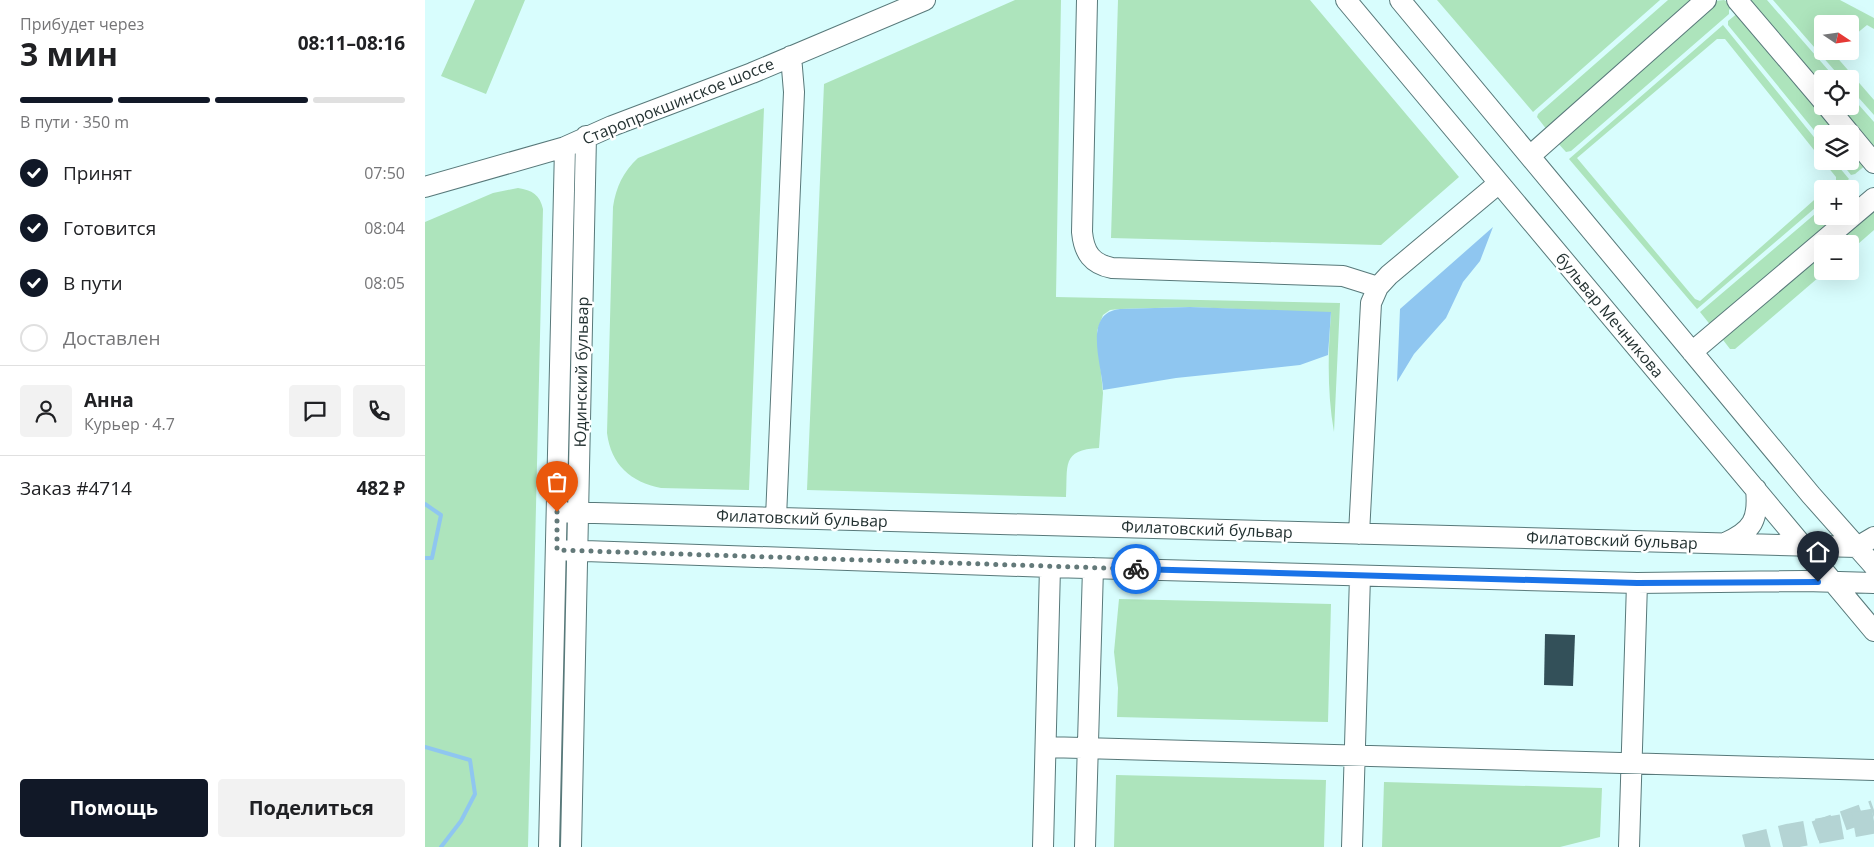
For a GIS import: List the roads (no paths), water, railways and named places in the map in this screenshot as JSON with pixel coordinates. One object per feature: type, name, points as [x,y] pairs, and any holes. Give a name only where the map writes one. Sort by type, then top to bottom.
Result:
[{"type":"street","name":"Старопрокшинское шоссе","points":[[425,187],[565,147],[586,136],[791,56],[925,0]]},
{"type":"street","points":[[1087,0],[1082,232],[1083,243],[1090,257],[1096,263],[1112,268],[1343,276],[1378,288]]},
{"type":"street","name":"бульвар Мечникова","points":[[1346,0],[1874,631]]},
{"type":"street","points":[[1400,0],[1693,352],[1866,542],[1874,566]]},
{"type":"street","points":[[1530,156],[1706,0]]},
{"type":"street","points":[[1737,0],[1814,90]]},
{"type":"street","points":[[776,518],[794,92],[791,56]]},
{"type":"street","points":[[1834,115],[1843,125]]},
{"type":"street","name":"Юдинский бульвар","points":[[571,847],[586,136]]},
{"type":"street","points":[[1859,145],[1874,163]]},
{"type":"street","name":"Юдинский бульвар","points":[[549,847],[565,147]]},
{"type":"street","points":[[1359,534],[1369,310],[1378,288],[1389,275],[1499,183]]},
{"type":"street","points":[[1693,352],[1874,198]]},
{"type":"street","points":[[1725,543],[1739,537],[1753,522],[1757,504],[1756,489]]},
{"type":"street","name":"Филатовский бульвар","points":[[557,512],[1801,545],[1866,542]]},
{"type":"street","points":[[557,550],[1050,567],[1637,583],[1874,583]]},
{"type":"street","points":[[1043,847],[1050,567]]},
{"type":"street","points":[[1085,847],[1093,568]]},
{"type":"street","points":[[1352,847],[1359,576]]},
{"type":"street","points":[[1629,847],[1637,583]]},
{"type":"street","points":[[1046,747],[1874,770]]},
{"type":"water","points":[[1493,227],[1480,261],[1463,282],[1446,318],[1414,354],[1397,382],[1400,309]]},
{"type":"water","points":[[1190,307],[1331,312],[1328,355],[1300,365],[1176,378],[1103,390],[1097,341],[1101,320],[1108,313],[1120,309]]},
{"type":"waterway","points":[[425,504],[441,515],[432,558],[425,558]]},
{"type":"waterway","points":[[425,747],[470,760],[475,794],[461,821],[441,847]]},
{"type":"tunnel","points":[[1815,831],[1874,810]]},
{"type":"tunnel","points":[[1745,847],[1790,836],[1874,821]]}]
